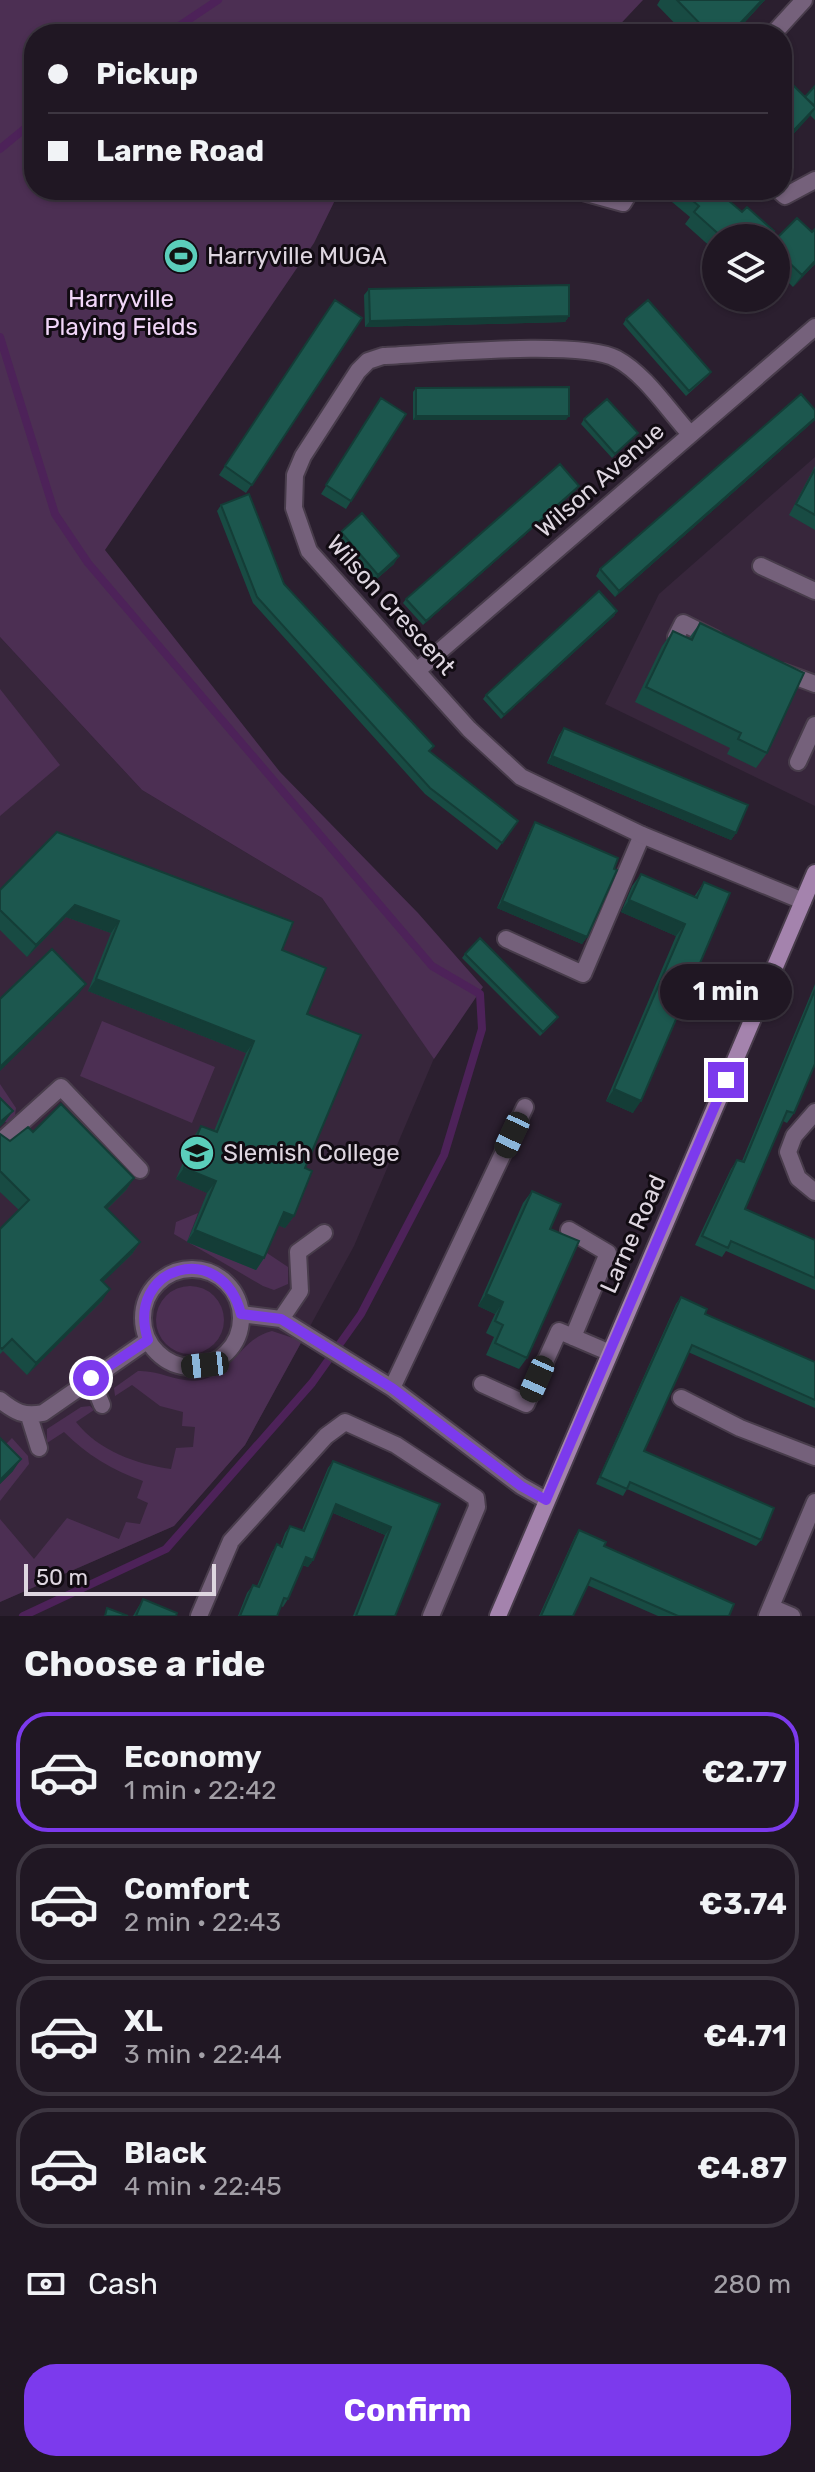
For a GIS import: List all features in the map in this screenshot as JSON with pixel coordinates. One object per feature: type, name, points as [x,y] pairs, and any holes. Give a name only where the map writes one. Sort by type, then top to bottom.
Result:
[{"type":"street","points":[[782,24],[804,0]]},
{"type":"street","points":[[792,192],[815,180]]},
{"type":"street","name":"Wilson Avenue","points":[[418,670],[815,327]]},
{"type":"street","name":"Wilson Crescent","points":[[690,434],[629,367],[597,351],[383,356],[364,365],[303,456],[294,483],[294,508],[309,551],[469,729],[521,777],[642,835],[803,901]]},
{"type":"street","points":[[761,566],[815,591]]},
{"type":"street","points":[[676,637],[683,623],[737,649]]},
{"type":"street","points":[[764,663],[815,684]]},
{"type":"street","points":[[798,762],[815,725]]},
{"type":"street","points":[[506,939],[583,974],[642,835]]},
{"type":"street","name":"Larne Road","points":[[498,1616],[608,1352],[815,873]]},
{"type":"street","points":[[0,1142],[61,1087],[140,1170]]},
{"type":"street","points":[[392,1388],[525,1107]]},
{"type":"street","points":[[815,1112],[794,1136],[788,1152],[798,1178],[815,1192]]},
{"type":"street","points":[[569,1230],[608,1253],[573,1337]]},
{"type":"street","points":[[281,1319],[300,1291],[298,1252],[324,1233]]},
{"type":"street","points":[[202,1269],[217,1275],[229,1285],[241,1314],[240,1331],[232,1346],[220,1358],[205,1365],[188,1367],[172,1363],[158,1353],[148,1340],[143,1309],[149,1294],[171,1272],[202,1269]]},
{"type":"street","points":[[241,1314],[281,1319],[392,1388],[521,1486],[546,1500]]},
{"type":"street","points":[[482,1384],[526,1404],[559,1331],[608,1352]]},
{"type":"street","points":[[0,1400],[14,1412],[29,1416],[43,1413],[148,1340]]},
{"type":"street","points":[[91,1378],[102,1405]]},
{"type":"street","points":[[681,1398],[740,1428],[815,1457]]},
{"type":"street","points":[[29,1416],[39,1448]]},
{"type":"street","points":[[199,1616],[231,1541],[326,1436],[345,1422],[396,1445],[476,1498],[477,1507],[431,1616]]},
{"type":"street","points":[[792,1616],[769,1612],[815,1502]]},
{"type":"shaded area","points":[[815,457],[815,806],[605,704],[659,594]]},
{"type":"shaded area","name":"Slemish College","points":[[0,637],[142,790],[322,898],[435,1056],[354,1246],[245,1445],[174,1526],[0,1602]]},
{"type":"green space","name":"Harryville Playing Fields","points":[[0,0],[643,0],[620,24],[24,24],[24,200],[335,200],[314,243],[105,550],[280,772],[418,913],[483,987],[434,1059],[322,898],[142,790],[0,637]]},
{"type":"green space","points":[[0,689],[60,765],[0,816]]},
{"type":"green space","points":[[102,1021],[215,1067],[192,1123],[80,1076]]},
{"type":"green space","points":[[0,1084],[16,1108],[15,1115],[7,1123],[0,1118]]},
{"type":"green space","points":[[198,1213],[187,1242],[174,1234],[176,1222]]},
{"type":"green space","points":[[188,1242],[264,1251],[288,1267],[288,1284],[274,1290],[263,1286]]},
{"type":"green space","points":[[190,1286],[214,1296],[224,1320],[214,1344],[190,1354],[166,1344],[156,1320],[166,1296]]},
{"type":"green space","points":[[272,1331],[302,1341],[245,1445],[174,1526],[0,1602],[0,1519],[34,1559],[67,1518],[119,1539],[126,1522],[140,1524],[148,1503],[137,1498],[143,1481],[100,1461],[64,1432],[47,1443],[47,1429],[81,1407],[90,1406],[94,1410],[76,1422],[96,1441],[132,1460],[171,1469],[176,1448],[193,1447],[195,1427],[182,1426],[183,1412],[160,1406],[132,1385],[115,1396],[114,1388],[138,1371],[201,1380],[221,1371],[252,1341]]},
{"type":"green space","points":[[12,1438],[28,1456],[29,1464],[0,1501],[0,1484],[13,1471],[0,1450]]},
{"type":"building","points":[[677,0],[762,0],[739,24],[700,24]]},
{"type":"building","points":[[792,84],[815,107],[794,130],[792,128]]},
{"type":"building","points":[[815,86],[815,106],[805,97]]},
{"type":"building","points":[[692,200],[728,200],[742,212],[747,207],[766,224],[707,224],[694,212],[699,206]]},
{"type":"building","points":[[797,218],[812,232],[815,229],[815,261],[802,275],[790,263],[790,225]]},
{"type":"building","points":[[569,285],[569,316],[370,321],[369,289]]},
{"type":"building","points":[[335,300],[362,318],[252,485],[225,466]]},
{"type":"building","points":[[648,300],[711,372],[689,391],[626,319]]},
{"type":"building","points":[[569,387],[569,416],[416,416],[416,388]]},
{"type":"building","points":[[801,394],[815,410],[815,418],[619,591],[600,569]]},
{"type":"building","points":[[381,398],[406,414],[351,501],[326,485]]},
{"type":"building","points":[[607,399],[638,433],[615,454],[584,419]]},
{"type":"building","points":[[560,464],[579,486],[426,621],[406,599]]},
{"type":"building","points":[[815,469],[815,515],[796,504]]},
{"type":"building","points":[[249,494],[284,584],[434,746],[429,751],[518,821],[502,843],[430,788],[257,597],[221,505]]},
{"type":"building","points":[[362,513],[399,556],[378,575],[341,532]]},
{"type":"building","points":[[599,591],[617,611],[504,715],[486,695]]},
{"type":"building","points":[[700,623],[804,673],[767,753],[738,739],[741,733],[646,687],[673,631],[692,640]]},
{"type":"building","points":[[564,728],[748,805],[736,833],[552,756]]},
{"type":"building","points":[[535,822],[618,858],[614,869],[617,870],[587,937],[502,901]]},
{"type":"building","points":[[57,832],[293,922],[282,950],[326,968],[307,1014],[361,1035],[305,1168],[312,1171],[294,1216],[284,1212],[264,1258],[195,1230],[216,1181],[184,1168],[201,1126],[217,1132],[254,1041],[96,979],[119,921],[75,905],[36,945],[0,910],[0,890]]},
{"type":"building","points":[[641,874],[697,898],[704,882],[730,893],[641,1101],[614,1089],[685,924],[629,900]]},
{"type":"building","points":[[480,938],[558,1017],[543,1032],[465,954]]},
{"type":"building","points":[[52,949],[86,984],[0,1067],[0,999]]},
{"type":"building","points":[[815,990],[815,1064],[794,1113],[787,1111],[745,1209],[815,1240],[815,1278],[731,1241],[728,1248],[702,1236],[737,1160],[744,1162]]},
{"type":"building","points":[[0,1098],[13,1111],[0,1122]]},
{"type":"building","points":[[61,1104],[134,1178],[105,1207],[140,1242],[101,1280],[110,1289],[36,1363],[12,1339],[2,1349],[0,1347],[0,1229],[29,1200],[0,1171],[0,1134],[10,1141],[28,1127],[33,1132]]},
{"type":"building","points":[[532,1191],[561,1204],[550,1229],[579,1241],[527,1358],[495,1343],[503,1325],[495,1321],[503,1302],[486,1294]]},
{"type":"building","points":[[681,1297],[707,1309],[705,1314],[815,1362],[815,1400],[692,1345],[644,1451],[774,1508],[761,1540],[630,1482],[627,1489],[600,1477]]},
{"type":"building","points":[[0,1438],[21,1459],[0,1480]]},
{"type":"building","points":[[333,1461],[440,1504],[395,1616],[356,1616],[391,1527],[336,1504],[313,1560],[306,1557],[277,1616],[240,1616],[253,1585],[259,1587],[277,1544],[282,1547],[290,1526],[304,1531]]},
{"type":"building","points":[[579,1530],[606,1542],[604,1546],[734,1604],[729,1616],[678,1616],[591,1578],[573,1616],[541,1616]]},
{"type":"building","points":[[143,1599],[177,1613],[176,1616],[136,1616]]},
{"type":"building","points":[[107,1608],[128,1616],[105,1616]]},
{"type":"waterway","points":[[182,24],[218,0]]},
{"type":"waterway","points":[[0,149],[24,129]]},
{"type":"waterway","points":[[0,337],[55,514],[88,563],[432,966],[480,994],[482,1029],[444,1155],[361,1314],[312,1383],[166,1549],[23,1616]]},
{"type":"place","name":"Harryville MUGA","points":[[181,256]]},
{"type":"place","name":"Slemish College","points":[[197,1153]]},
{"type":"route","points":[[91,1378],[129,1349],[148,1340],[143,1309],[159,1281],[171,1272],[187,1268],[202,1269],[217,1275],[229,1285],[237,1298],[241,1314],[281,1319],[392,1388],[521,1486],[546,1500],[726,1080]]}]
